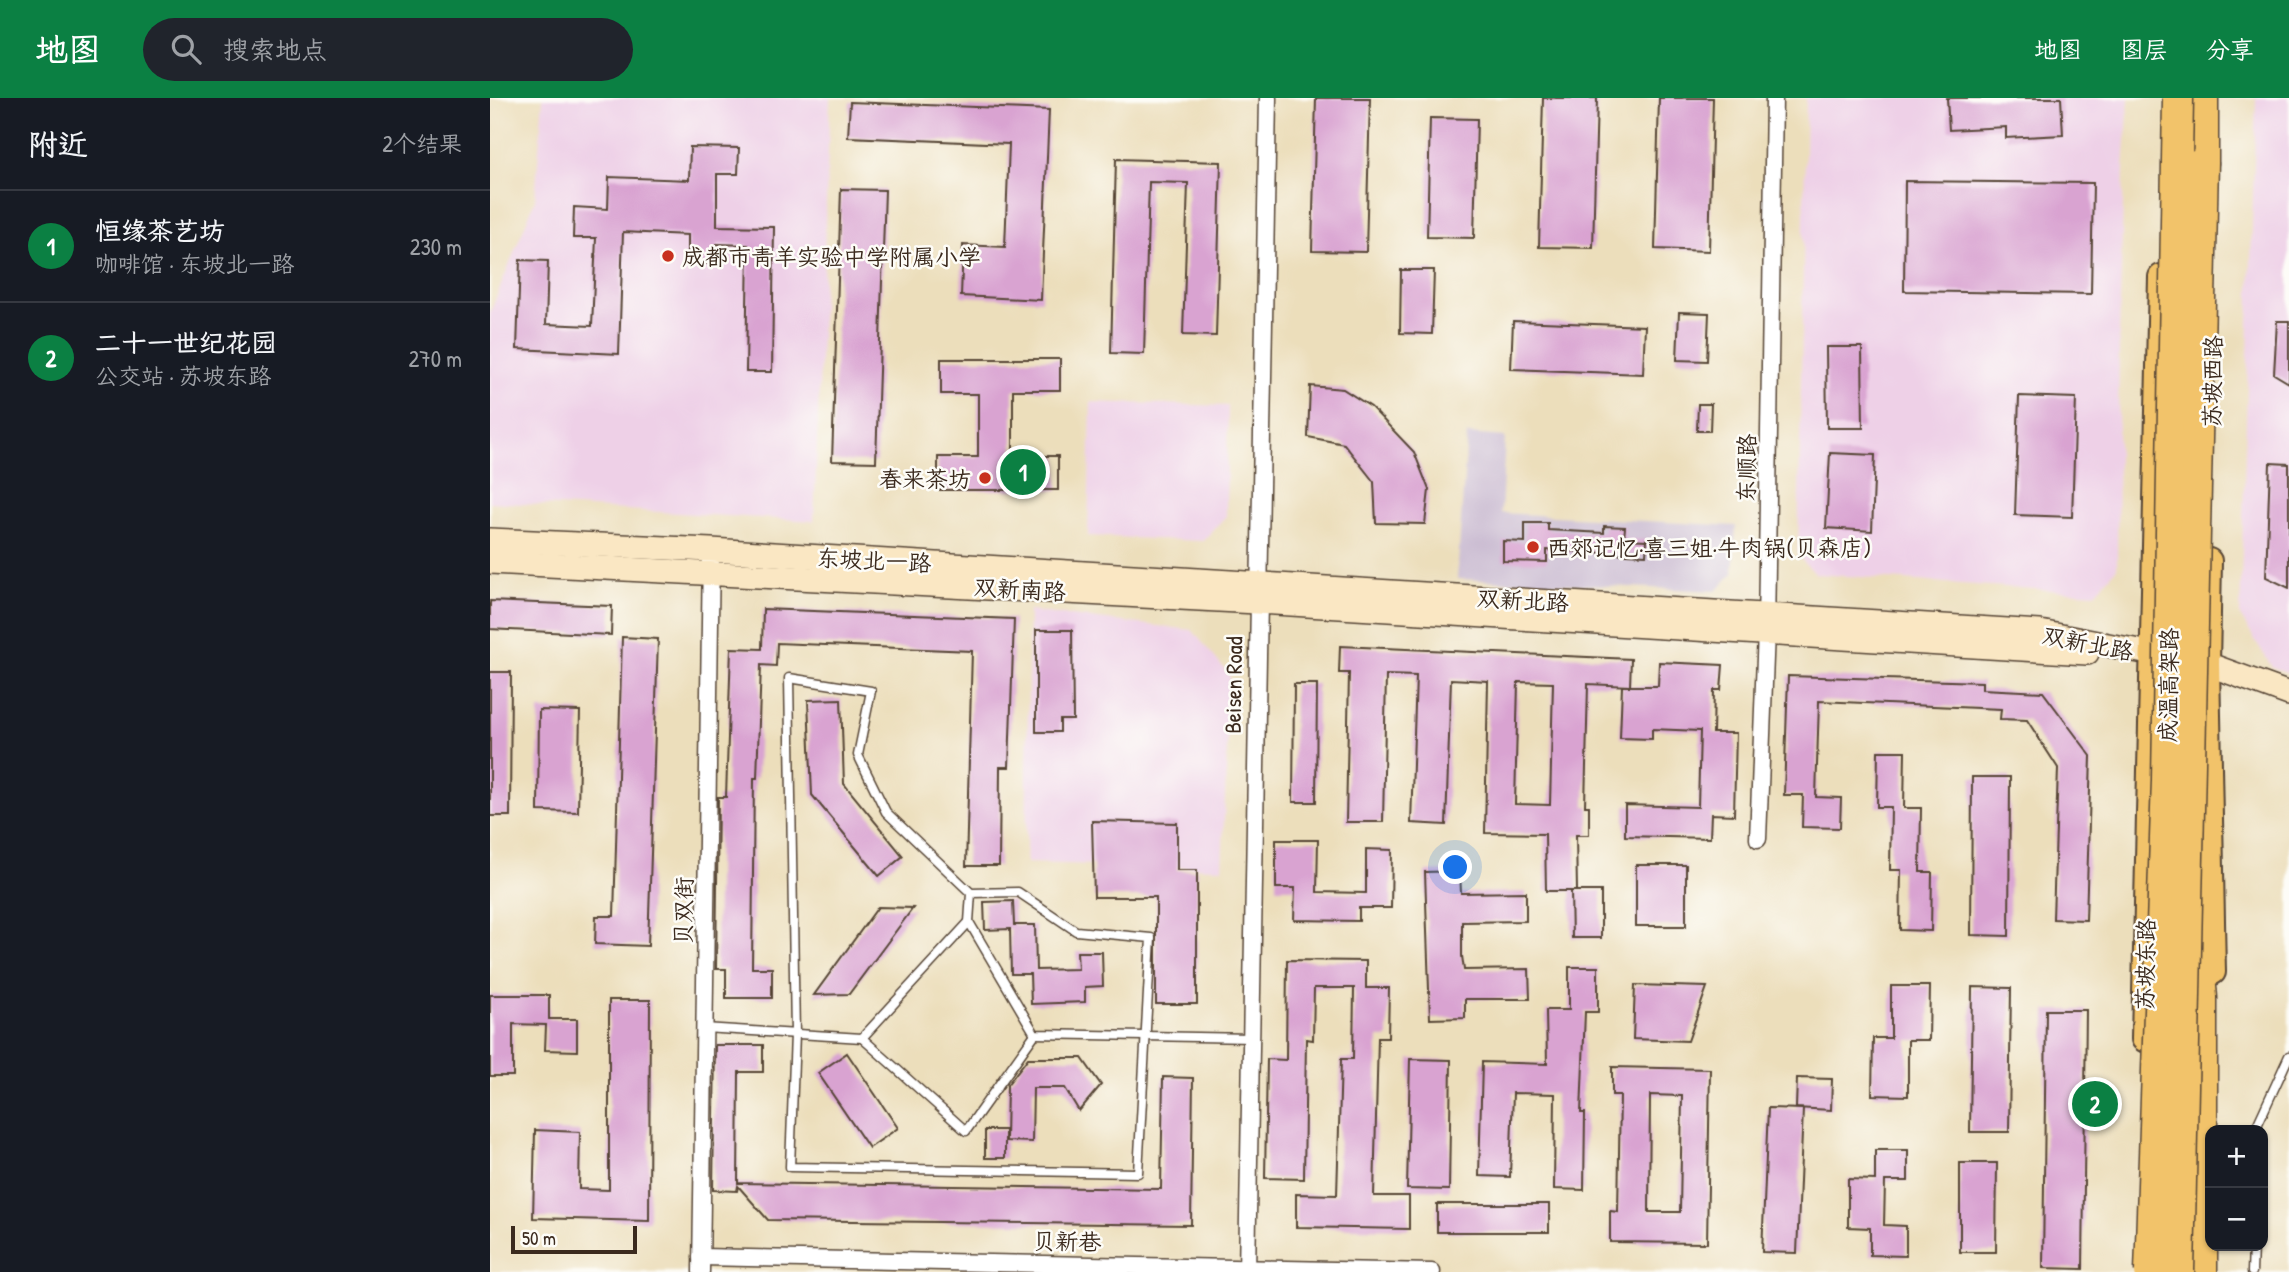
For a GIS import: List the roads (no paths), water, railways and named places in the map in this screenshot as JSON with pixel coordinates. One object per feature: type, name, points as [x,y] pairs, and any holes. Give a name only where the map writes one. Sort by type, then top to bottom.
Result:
[{"type":"highway","name":"成温高架路","points":[[2150,1272],[2167,780],[2178,98]]},
{"type":"highway","name":"成温高架路","points":[[2179,1272],[2203,98]]},
{"type":"highway","points":[[2131,1272],[2141,922],[2167,780]]},
{"type":"highway","points":[[2188,842],[2202,998],[2202,1272]]},
{"type":"main road","points":[[2150,655],[2164,98]]},
{"type":"main road","name":"苏坡西路","points":[[2207,664],[2217,98]]},
{"type":"main road","name":"苏坡东路","points":[[2140,1272],[2150,655]]},
{"type":"main road","points":[[2207,664],[2215,1125]]},
{"type":"main road","points":[[2215,1272],[2216,1251]]},
{"type":"street","name":"Beisen Road","points":[[1247,1269],[1268,98]]},
{"type":"street","name":"东顺路","points":[[1758,839],[1766,623],[1774,98]]},
{"type":"street","points":[[490,540],[710,562]]},
{"type":"street","name":"双新南路","points":[[490,562],[710,562],[1258,593]]},
{"type":"street","name":"贝双街","points":[[701,1265],[710,562]]},
{"type":"street","name":"双新北路","points":[[1258,593],[1766,623],[2042,652],[2150,655],[2207,664],[2289,694]]},
{"type":"street","name":"贝新巷","points":[[701,1265],[1432,1272]]},
{"type":"lane","points":[[789,678],[871,691],[858,755],[886,812],[971,894],[1018,892],[1076,931],[1151,938],[1138,1173],[790,1167],[795,1034],[789,678]]},
{"type":"lane","points":[[971,894],[969,922],[1035,1034]]},
{"type":"lane","points":[[862,1038],[969,922]]},
{"type":"lane","points":[[704,1028],[862,1038],[966,1131],[1035,1034]]},
{"type":"lane","points":[[1035,1034],[1252,1038]]},
{"type":"lane","points":[[2257,1125],[2289,1056]]},
{"type":"lane","points":[[2252,1272],[2253,1251]]},
{"type":"place","name":"成都市青羊实验中学附属小学","points":[[668,256]]},
{"type":"place","name":"恒缘茶艺坊","points":[[1023,472]]},
{"type":"place","name":"春来茶坊","points":[[985,478]]},
{"type":"place","name":"西郊记忆·喜三姐·牛肉锅(贝森店)","points":[[1533,547]]},
{"type":"place","name":"二十一世纪花园","points":[[2095,1104]]}]
